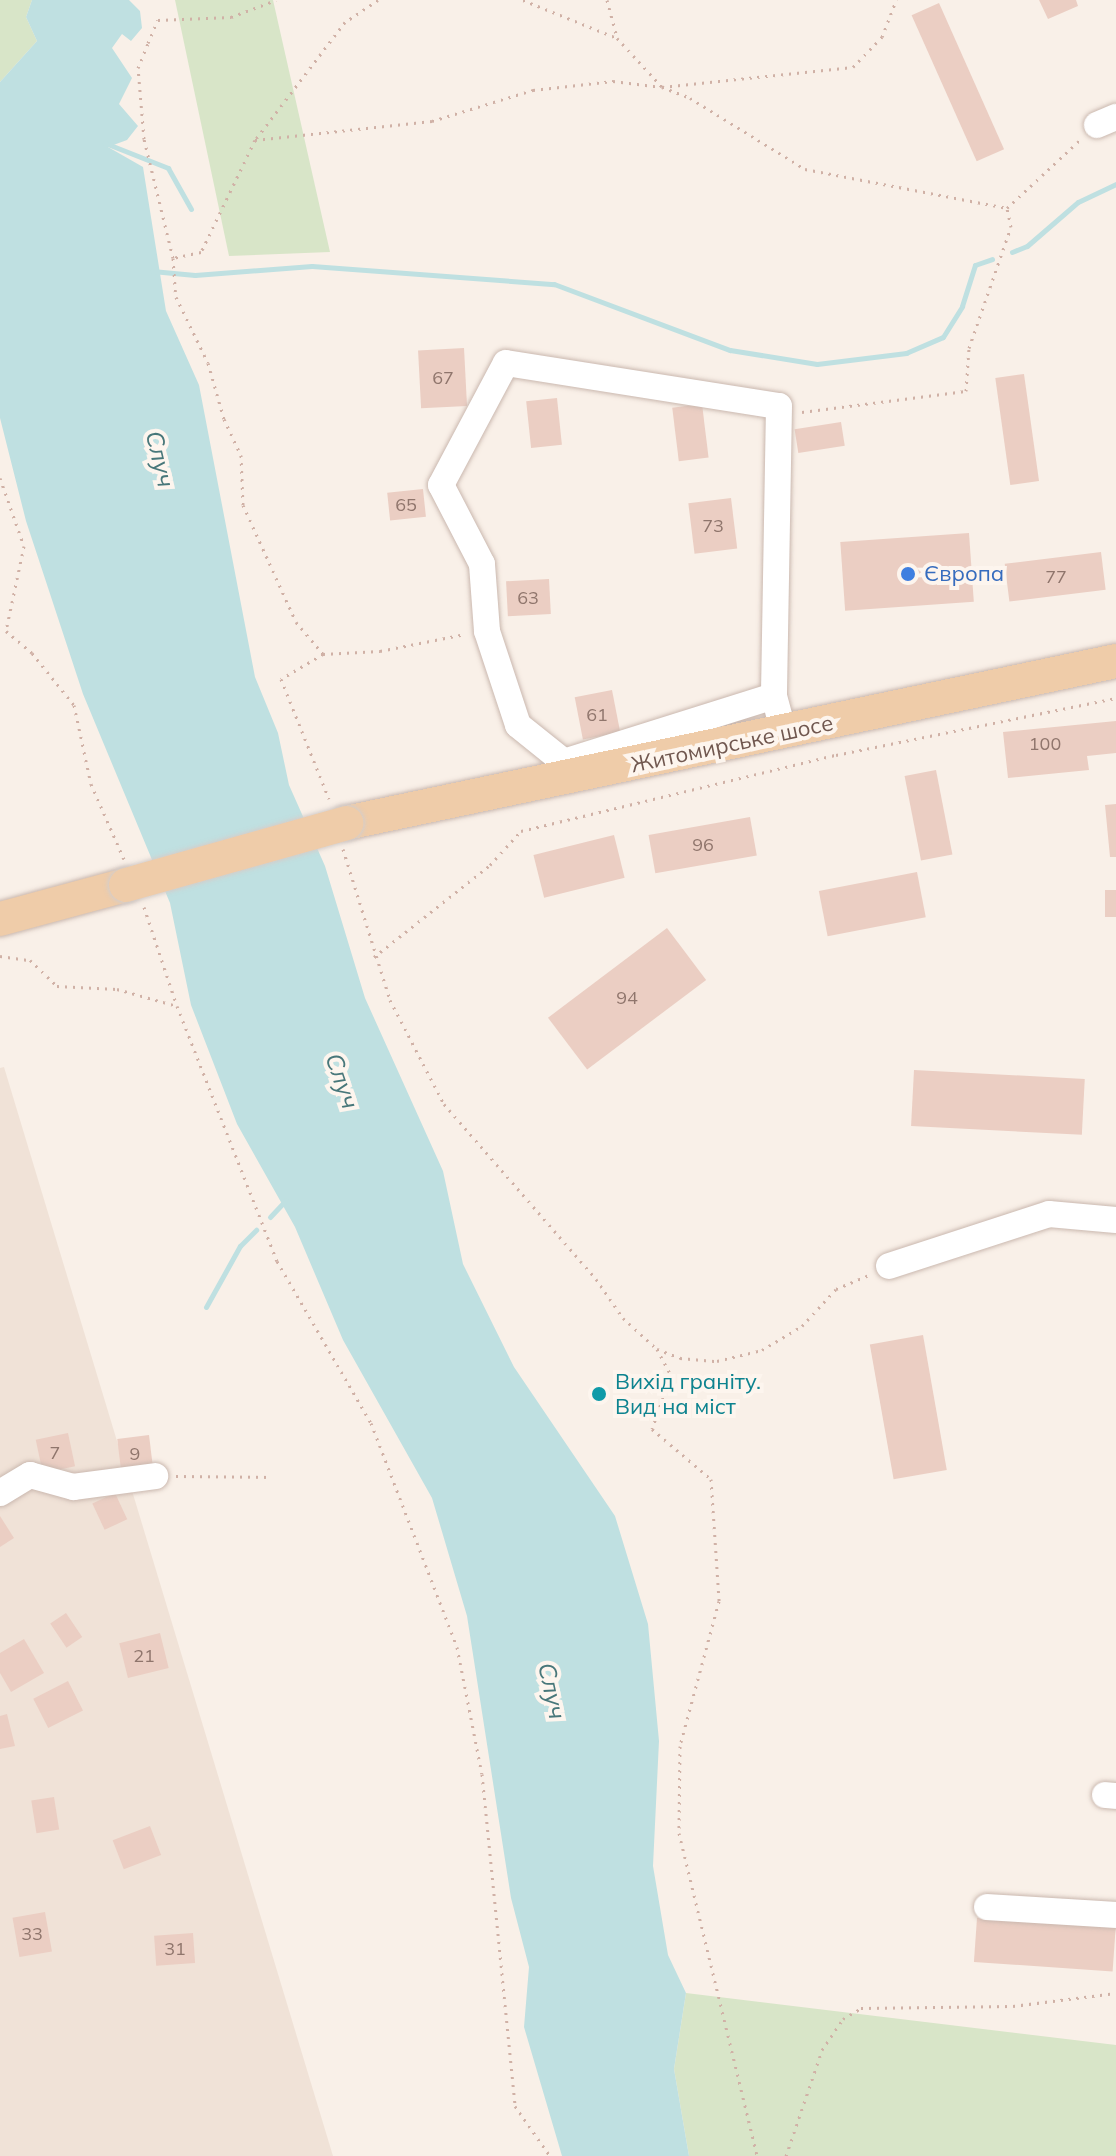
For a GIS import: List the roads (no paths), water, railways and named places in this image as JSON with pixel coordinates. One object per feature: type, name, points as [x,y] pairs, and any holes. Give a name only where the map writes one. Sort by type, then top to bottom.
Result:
[{"type":"main road","name":"Житомирське шосе","points":[[0,919],[340,827],[1116,661]]},
{"type":"lane","points":[[774,696],[564,762],[518,725],[487,631],[482,564],[441,485],[506,363],[779,406],[774,696],[784,734]]},
{"type":"lane","points":[[889,1266],[1049,1214],[1116,1220]]},
{"type":"lane","points":[[0,1493],[30,1475],[73,1487],[155,1476]]},
{"type":"lane","points":[[987,1907],[1116,1915]]},
{"type":"water","name":"Случ","points":[[32,0],[129,0],[140,11],[142,28],[131,41],[122,34],[112,48],[132,78],[119,104],[138,126],[127,140],[108,147],[143,167],[166,311],[199,385],[255,677],[278,733],[289,785],[325,866],[365,998],[443,1171],[463,1264],[514,1367],[615,1516],[648,1624],[659,1741],[653,1866],[668,1955],[686,1993],[674,2069],[689,2156],[562,2156],[524,2027],[529,1967],[511,1898],[467,1616],[432,1498],[343,1340],[295,1227],[237,1124],[191,1005],[170,903],[83,694],[26,521],[0,418],[0,82],[37,41],[26,17]]},
{"type":"waterway","points":[[105,143],[168,168],[191,209]]},
{"type":"waterway","points":[[1012,252],[1027,246],[1078,202],[1116,184]]},
{"type":"waterway","points":[[152,271],[195,275],[312,266],[554,284],[730,350],[817,364],[906,353],[943,337],[962,306],[975,265],[992,259]]},
{"type":"waterway","points":[[270,1217],[286,1200]]},
{"type":"waterway","points":[[206,1307],[240,1246],[256,1230]]},
{"type":"place","name":"Європа","points":[[908,574]]},
{"type":"place","name":"Вихід граніту. Вид на міст","points":[[599,1394]]}]
